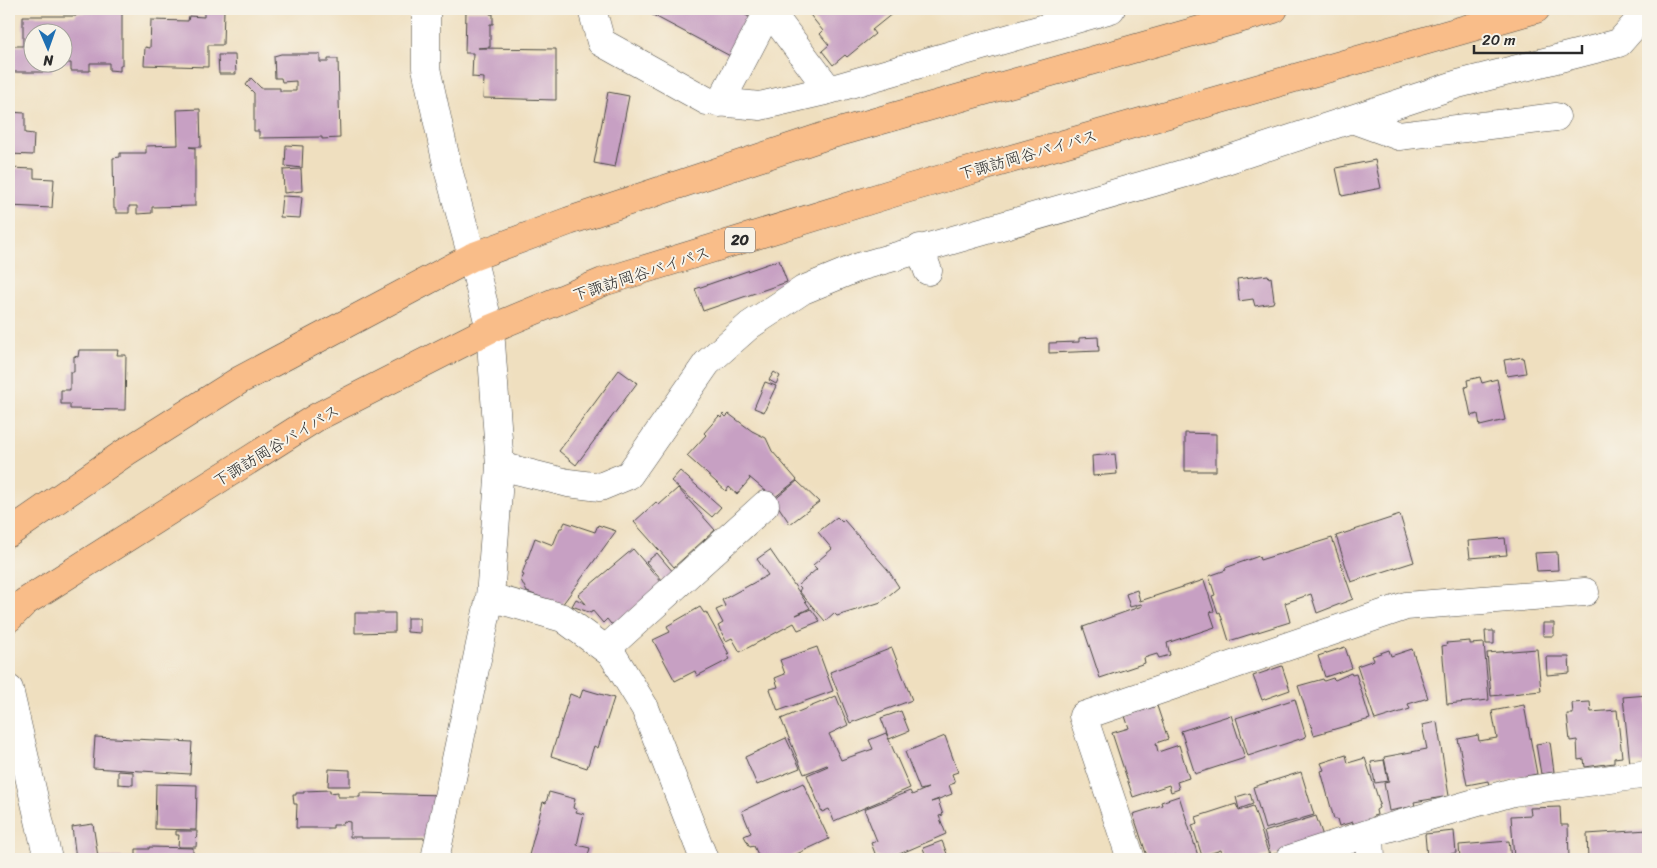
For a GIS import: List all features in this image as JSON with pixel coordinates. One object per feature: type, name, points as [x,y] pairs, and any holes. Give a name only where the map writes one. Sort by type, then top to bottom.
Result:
[{"type":"highway","points":[[9,533],[126,452],[240,380],[472,257],[569,221],[822,137],[1274,9]]},
{"type":"highway","name":"下諏訪岡谷バイパス","points":[[9,618],[25,602],[317,417],[490,329],[603,282],[915,187],[1536,9]]},
{"type":"street","points":[[426,9],[426,68],[448,169],[490,329],[500,466],[490,597],[435,859]]},
{"type":"street","points":[[592,9],[601,42],[707,101],[760,106],[829,90],[1111,9]]},
{"type":"street","points":[[720,102],[769,9],[829,90]]},
{"type":"street","points":[[500,466],[568,483],[600,486],[629,475],[707,363],[750,325],[803,290],[859,267],[924,260],[1458,84],[1619,43],[1641,18]]},
{"type":"street","points":[[1352,119],[1399,136],[1556,117]]},
{"type":"street","points":[[606,649],[765,505]]},
{"type":"street","points":[[1131,859],[1083,716],[1406,606],[1585,592]]},
{"type":"street","points":[[490,597],[563,618],[612,654],[646,708],[704,859]]},
{"type":"street","points":[[9,689],[48,859]]},
{"type":"street","points":[[1290,859],[1370,846],[1513,792],[1648,774]]},
{"type":"building","points":[[204,9],[224,9],[223,45],[208,45],[208,67],[144,65],[145,47],[150,48],[151,20],[188,21],[189,16],[204,17]]},
{"type":"building","points":[[645,9],[735,9],[756,21],[734,58],[647,12],[649,11]]},
{"type":"building","points":[[810,9],[898,9],[872,30],[875,34],[847,57],[845,55],[833,65],[822,51],[829,45],[820,34],[823,31],[807,11]]},
{"type":"building","points":[[466,11],[490,11],[490,14],[493,14],[493,24],[490,24],[490,47],[478,48],[556,49],[556,100],[483,98],[484,78],[472,77],[473,53],[465,53]]},
{"type":"building","points":[[122,12],[122,65],[120,65],[120,71],[109,70],[109,63],[90,63],[90,71],[72,71],[72,22],[23,22],[23,16],[76,16],[76,13]]},
{"type":"building","points":[[13,46],[22,46],[22,72],[13,72]]},
{"type":"building","points":[[281,54],[320,54],[320,62],[328,62],[328,59],[338,59],[340,138],[259,138],[259,131],[254,131],[254,93],[246,85],[251,78],[261,88],[280,88],[280,91],[296,91],[296,81],[282,82],[281,78],[275,78],[274,56]]},
{"type":"building","points":[[218,55],[235,55],[236,74],[219,74]]},
{"type":"building","points":[[608,92],[629,96],[615,167],[594,163]]},
{"type":"building","points":[[1646,108],[1648,108],[1648,142],[1646,142]]},
{"type":"building","points":[[200,109],[201,147],[189,147],[195,148],[195,206],[152,207],[152,213],[137,214],[137,206],[129,206],[129,213],[116,213],[116,209],[114,209],[113,158],[120,157],[120,153],[146,153],[146,146],[178,145],[177,110]]},
{"type":"building","points":[[9,112],[25,113],[25,133],[34,134],[33,155],[9,154]]},
{"type":"building","points":[[286,145],[303,146],[302,168],[285,166]]},
{"type":"building","points":[[1375,160],[1381,188],[1342,196],[1336,168]]},
{"type":"building","points":[[9,168],[34,169],[34,178],[54,179],[52,208],[9,206]]},
{"type":"building","points":[[301,169],[302,191],[284,193],[283,170]]},
{"type":"building","points":[[282,196],[302,197],[300,218],[280,217]]},
{"type":"building","points":[[779,260],[787,282],[703,311],[695,289]]},
{"type":"building","points":[[1268,275],[1269,278],[1271,277],[1273,303],[1255,306],[1253,299],[1239,301],[1237,279]]},
{"type":"building","points":[[1098,337],[1099,351],[1049,353],[1049,343],[1079,342],[1079,338]]},
{"type":"building","points":[[79,350],[118,350],[117,355],[126,355],[125,410],[70,409],[70,404],[61,404],[61,390],[70,390],[70,372],[74,372],[74,356],[78,357]]},
{"type":"building","points":[[1523,357],[1526,373],[1507,376],[1504,360]]},
{"type":"building","points":[[619,370],[637,383],[576,465],[559,451]]},
{"type":"building","points":[[774,372],[780,376],[776,384],[769,380]]},
{"type":"building","points":[[1480,377],[1482,383],[1497,379],[1505,420],[1480,426],[1478,414],[1471,416],[1465,387],[1468,386],[1467,380]]},
{"type":"building","points":[[765,382],[776,386],[764,412],[754,408]]},
{"type":"building","points":[[723,414],[726,417],[729,414],[752,431],[766,438],[772,451],[797,480],[774,498],[749,477],[750,479],[737,494],[729,487],[726,491],[687,456],[706,435],[704,433]]},
{"type":"building","points":[[1185,433],[1216,434],[1216,471],[1185,471]]},
{"type":"building","points":[[1115,454],[1117,474],[1093,476],[1092,456]]},
{"type":"building","points":[[680,471],[721,507],[712,517],[671,481]]},
{"type":"building","points":[[797,481],[819,502],[790,524],[774,500]]},
{"type":"building","points":[[678,488],[715,530],[674,567],[634,522],[656,502],[659,505]]},
{"type":"building","points":[[1400,515],[1414,562],[1351,582],[1336,536]]},
{"type":"building","points":[[837,517],[842,522],[844,520],[888,570],[899,587],[881,602],[837,616],[834,613],[825,621],[799,591],[801,588],[798,585],[817,569],[813,565],[832,549],[818,532]]},
{"type":"building","points":[[565,522],[595,532],[598,525],[616,531],[562,605],[527,592],[521,580],[535,538],[553,545],[560,528],[562,528]]},
{"type":"building","points":[[1332,538],[1353,599],[1317,613],[1311,594],[1285,603],[1290,622],[1229,641],[1220,612],[1218,613],[1212,596],[1215,595],[1209,576],[1259,556],[1260,560]]},
{"type":"building","points":[[1505,538],[1507,555],[1470,558],[1468,541]]},
{"type":"building","points":[[633,549],[663,584],[617,623],[611,624],[607,619],[603,623],[592,610],[591,613],[572,606],[576,599],[586,604],[578,595]]},
{"type":"building","points":[[770,550],[810,608],[796,615],[811,609],[820,621],[798,630],[794,623],[740,652],[732,638],[726,641],[718,626],[723,623],[716,610],[725,606],[722,600],[768,575],[757,559]]},
{"type":"building","points":[[1557,552],[1558,570],[1537,571],[1535,553]]},
{"type":"building","points":[[657,553],[674,573],[664,582],[646,562]]},
{"type":"building","points":[[1204,580],[1214,611],[1210,612],[1215,627],[1167,643],[1170,655],[1159,658],[1157,654],[1144,658],[1145,663],[1100,678],[1083,627],[1142,606],[1141,604],[1130,607],[1126,594],[1137,590],[1140,601]]},
{"type":"building","points":[[700,607],[704,613],[706,612],[730,659],[697,676],[695,671],[675,681],[653,640],[670,632],[667,626]]},
{"type":"building","points":[[355,613],[395,613],[395,632],[355,633]]},
{"type":"building","points":[[407,618],[420,618],[420,633],[407,632]]},
{"type":"building","points":[[1543,623],[1554,623],[1554,636],[1543,636]]},
{"type":"building","points":[[1485,631],[1494,631],[1494,644],[1486,644]]},
{"type":"building","points":[[1470,641],[1470,644],[1484,643],[1489,700],[1447,704],[1442,646],[1447,645],[1446,643]]},
{"type":"building","points":[[817,647],[833,691],[778,711],[770,689],[778,687],[775,678],[785,674],[780,660]]},
{"type":"building","points":[[1345,647],[1352,668],[1325,677],[1318,656]]},
{"type":"building","points":[[892,648],[912,700],[850,723],[830,672]]},
{"type":"building","points":[[1412,649],[1428,698],[1408,704],[1410,709],[1375,720],[1357,666],[1374,660],[1372,656],[1389,650],[1391,656]]},
{"type":"building","points":[[1537,649],[1541,691],[1491,696],[1487,653]]},
{"type":"building","points":[[1546,657],[1569,657],[1570,673],[1547,675]]},
{"type":"building","points":[[1282,666],[1290,690],[1262,700],[1253,676]]},
{"type":"building","points":[[1351,673],[1352,675],[1356,674],[1370,719],[1314,735],[1298,686],[1323,679],[1324,681],[1333,678],[1335,680]]},
{"type":"building","points":[[583,689],[614,698],[598,748],[594,746],[587,768],[551,756],[570,694],[580,698]]},
{"type":"building","points":[[1648,695],[1648,763],[1630,764],[1623,697]]},
{"type":"building","points":[[836,696],[848,725],[829,734],[841,760],[873,749],[869,740],[886,733],[910,788],[834,821],[829,809],[822,812],[807,775],[828,766],[804,774],[781,719]]},
{"type":"building","points":[[1295,699],[1306,737],[1248,756],[1236,718]]},
{"type":"building","points":[[1590,702],[1591,712],[1617,710],[1622,757],[1614,758],[1614,763],[1585,767],[1584,759],[1578,760],[1577,740],[1570,741],[1567,714],[1573,714],[1572,703]]},
{"type":"building","points":[[1524,705],[1537,774],[1489,786],[1488,781],[1467,785],[1458,739],[1478,735],[1479,741],[1497,738],[1492,711]]},
{"type":"building","points":[[1157,706],[1168,739],[1156,743],[1158,752],[1179,745],[1189,778],[1177,782],[1179,789],[1171,792],[1169,785],[1133,797],[1112,733],[1129,728],[1125,716]]},
{"type":"building","points":[[901,711],[909,731],[889,739],[881,718]]},
{"type":"building","points":[[1231,715],[1245,758],[1195,774],[1181,731]]},
{"type":"building","points":[[1437,722],[1449,796],[1414,802],[1415,806],[1389,811],[1384,783],[1389,782],[1384,757],[1427,749],[1422,725]]},
{"type":"building","points":[[945,736],[958,772],[952,774],[955,783],[949,785],[952,794],[931,802],[938,800],[943,815],[939,816],[946,834],[888,859],[876,856],[871,843],[877,841],[864,809],[910,791],[912,795],[928,788],[920,790],[905,752]]},
{"type":"building","points":[[95,737],[192,742],[190,774],[93,768]]},
{"type":"building","points":[[786,738],[800,768],[757,785],[745,757]]},
{"type":"building","points":[[1550,742],[1554,772],[1541,774],[1536,744]]},
{"type":"building","points":[[1346,755],[1348,763],[1365,758],[1380,804],[1376,810],[1377,815],[1373,816],[1374,819],[1353,825],[1353,822],[1339,826],[1337,819],[1334,819],[1321,771],[1324,770],[1321,763]]},
{"type":"building","points":[[1384,760],[1388,781],[1375,783],[1371,762]]},
{"type":"building","points":[[329,769],[350,770],[350,786],[328,786]]},
{"type":"building","points":[[118,771],[133,772],[133,785],[118,784]]},
{"type":"building","points":[[1301,772],[1314,815],[1265,829],[1253,787]]},
{"type":"building","points":[[803,783],[829,839],[786,859],[760,859],[754,846],[750,847],[744,836],[751,833],[742,811]]},
{"type":"building","points":[[156,784],[197,785],[196,830],[155,829]]},
{"type":"building","points":[[330,790],[330,793],[338,792],[338,797],[360,797],[360,793],[443,795],[431,838],[350,837],[350,822],[344,821],[343,825],[333,825],[333,828],[296,828],[297,804],[294,804],[293,795],[304,793],[304,791]]},
{"type":"building","points":[[549,792],[575,799],[573,808],[577,810],[576,812],[584,814],[577,845],[590,848],[587,859],[528,859],[543,802],[546,803]]},
{"type":"building","points":[[1250,793],[1253,804],[1239,809],[1236,797]]},
{"type":"building","points":[[1179,796],[1199,859],[1178,859],[1176,855],[1164,859],[1148,859],[1133,814],[1162,805],[1161,802]]},
{"type":"building","points":[[1236,804],[1239,811],[1253,806],[1269,855],[1255,859],[1231,859],[1230,855],[1223,857],[1221,850],[1202,856],[1192,825],[1198,823],[1196,817]]},
{"type":"building","points":[[1560,807],[1561,825],[1568,825],[1569,859],[1514,859],[1511,816],[1531,815],[1530,808]]},
{"type":"building","points":[[1316,816],[1324,839],[1271,855],[1264,832]]},
{"type":"building","points":[[93,824],[98,857],[136,857],[136,849],[149,849],[149,847],[193,848],[193,859],[76,859],[72,827]]},
{"type":"building","points":[[1648,830],[1648,859],[1588,859],[1587,834]]},
{"type":"building","points":[[176,831],[197,831],[196,847],[178,847],[179,835],[176,835]]},
{"type":"building","points":[[1454,831],[1456,853],[1427,857],[1425,834]]},
{"type":"building","points":[[942,841],[949,859],[927,859],[923,848]]},
{"type":"building","points":[[1509,841],[1511,859],[1460,859],[1459,845]]}]
